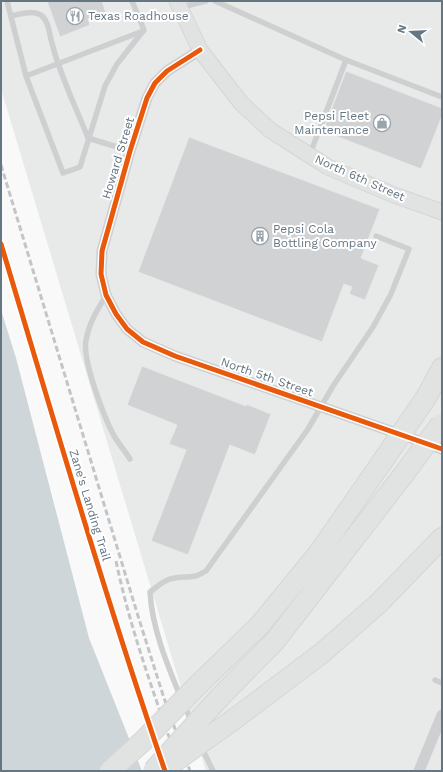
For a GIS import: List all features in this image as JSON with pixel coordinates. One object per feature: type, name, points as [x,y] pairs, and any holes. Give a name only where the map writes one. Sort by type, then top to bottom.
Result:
[{"type":"highway","points":[[110,771],[142,742],[259,626],[318,554],[426,396],[442,368]]},
{"type":"highway","points":[[153,771],[220,697],[275,641],[442,423]]},
{"type":"highway","points":[[163,771],[322,653],[379,603],[442,538]]},
{"type":"main road","name":"North 6th Street","points":[[178,4],[200,50],[241,103],[270,130],[328,167],[394,195],[442,212]]},
{"type":"street","name":"Howard Street","points":[[106,295],[101,274],[102,251],[130,151],[147,98],[155,83],[167,71],[200,50]]},
{"type":"street","name":"North 5th Street","points":[[106,295],[116,314],[127,329],[143,342],[175,356],[321,406],[442,450]]},
{"type":"street","points":[[419,771],[442,716]]},
{"type":"lane","points":[[7,1],[26,76],[63,172],[80,167],[105,86],[117,64],[144,30]]},
{"type":"lane","points":[[132,1],[144,30]]},
{"type":"lane","points":[[178,4],[206,1]]},
{"type":"lane","points":[[216,1],[346,60],[442,97]]},
{"type":"lane","points":[[11,16],[33,12],[42,16],[49,27],[58,64],[88,138]]},
{"type":"lane","points":[[26,76],[144,30]]},
{"type":"lane","points":[[310,156],[346,60]]},
{"type":"lane","points":[[88,138],[130,151]]},
{"type":"lane","points":[[196,733],[168,666],[151,610],[150,592],[164,581],[176,578],[190,578],[199,576],[206,571],[308,429],[321,406],[373,327],[390,294],[409,249],[376,236]]},
{"type":"lane","points":[[106,295],[92,319],[85,341],[86,359],[97,396],[114,436],[130,459]]},
{"type":"lane","points":[[435,680],[442,683]]},
{"type":"lane","points":[[199,740],[213,771]]},
{"type":"shaded area","points":[[1,1],[442,1],[442,771],[206,771],[1,89]]},
{"type":"shaded area","points":[[1,310],[16,358],[89,638],[142,771],[1,771]]},
{"type":"building","name":"Texas Roadhouse","points":[[47,1],[102,1],[106,13],[88,19],[90,25],[60,37]]},
{"type":"building","name":"Pepsi Fleet Maintenance","points":[[346,71],[442,108],[442,116],[421,169],[323,131]]},
{"type":"building","name":"Pepsi Cola Bottling Company","points":[[189,137],[380,209],[361,258],[379,265],[365,300],[349,294],[352,287],[344,284],[322,342],[138,272]]},
{"type":"building","points":[[142,366],[246,406],[246,404],[271,414],[255,455],[230,445],[188,555],[151,541],[186,450],[169,444],[177,425],[127,405]]},
{"type":"railway","points":[[1,165],[138,616],[163,695],[190,771]]},
{"type":"railway","points":[[116,561],[137,641],[181,771]]},
{"type":"cycle path","points":[[200,50],[167,71],[155,83],[147,98],[130,151],[102,251],[101,274],[106,295],[116,314],[127,329],[143,342],[175,356],[442,449]]},
{"type":"cycle path","name":"Zane's Landing Trail","points":[[1,244],[101,574],[165,771]]},
{"type":"place","name":"Texas Roadhouse","points":[[75,16]]},
{"type":"place","name":"Pepsi Fleet Maintenance","points":[[382,123]]},
{"type":"place","name":"Pepsi Cola Bottling Company","points":[[260,236]]}]
